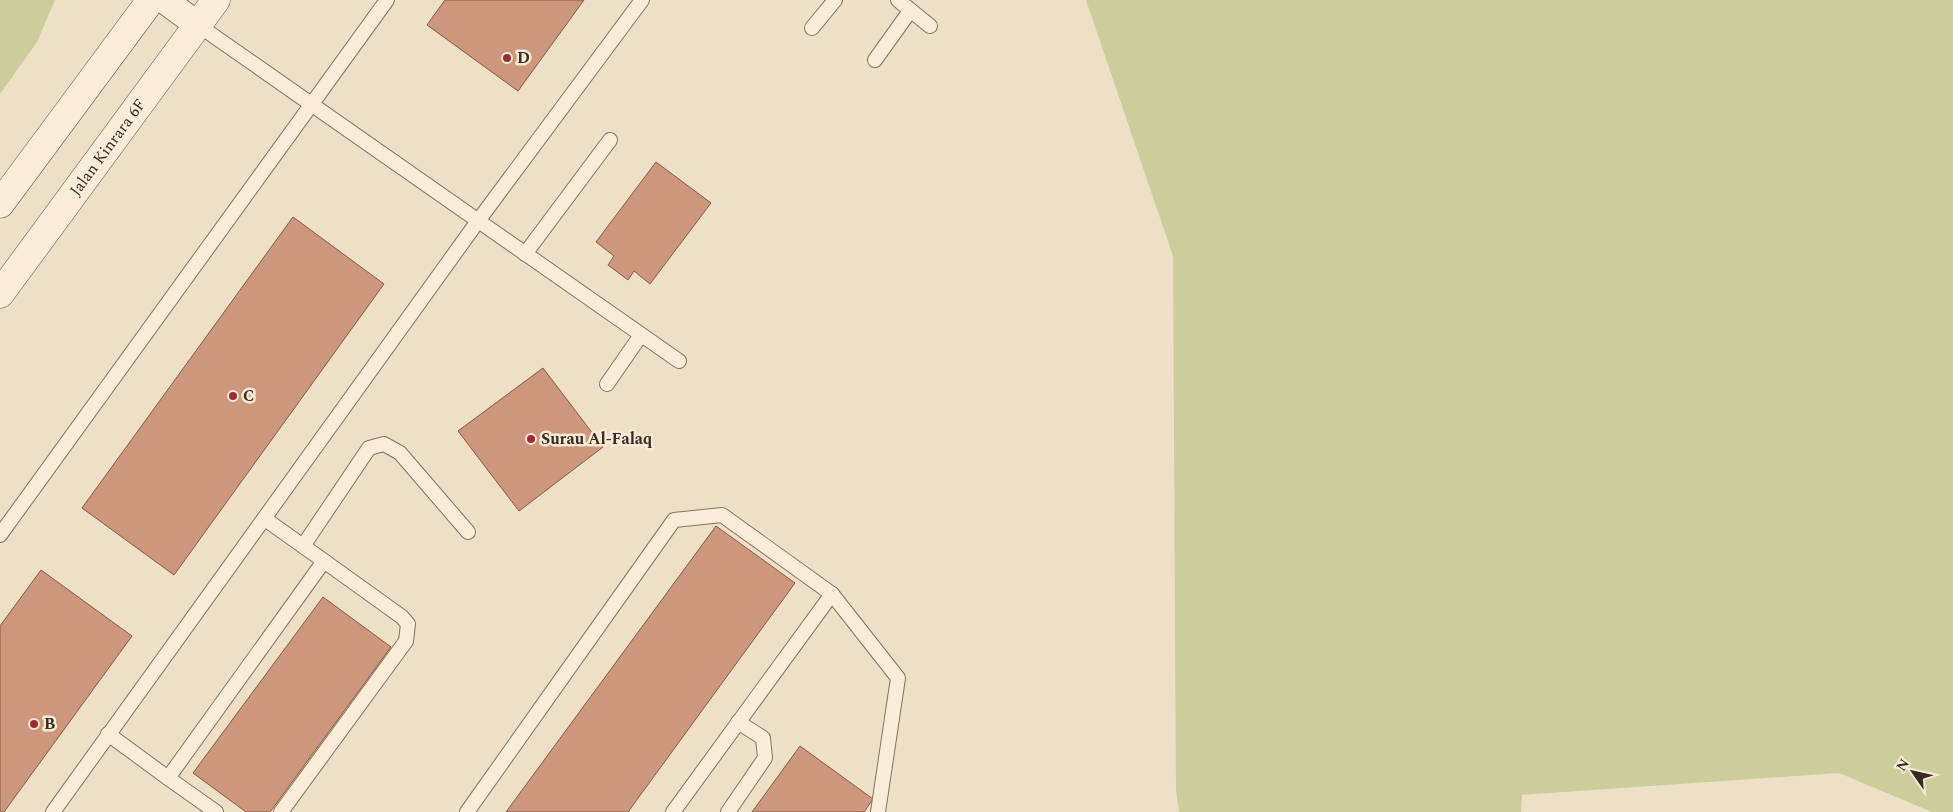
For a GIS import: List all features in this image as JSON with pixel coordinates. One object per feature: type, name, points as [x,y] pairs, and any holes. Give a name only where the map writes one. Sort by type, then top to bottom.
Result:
[{"type":"main road","points":[[0,204],[151,0]]},
{"type":"main road","name":"Jalan Kinrara 6F","points":[[0,294],[216,0]]},
{"type":"street","points":[[164,0],[198,25]]},
{"type":"lane","points":[[0,536],[310,103],[387,0]]},
{"type":"lane","points":[[53,812],[478,221],[642,0]]},
{"type":"lane","points":[[812,28],[835,0]]},
{"type":"lane","points":[[898,0],[930,26]]},
{"type":"lane","points":[[874,60],[910,11]]},
{"type":"lane","points":[[198,25],[679,362]]},
{"type":"lane","points":[[526,254],[610,140]]},
{"type":"lane","points":[[606,384],[641,335]]},
{"type":"lane","points":[[303,546],[369,448],[384,444],[400,453],[468,532]]},
{"type":"lane","points":[[471,811],[674,520],[722,515],[832,594],[898,678],[878,812]]},
{"type":"lane","points":[[265,519],[402,617],[408,624],[406,641],[281,812]]},
{"type":"lane","points":[[168,778],[324,561]]},
{"type":"lane","points":[[673,812],[832,594]]},
{"type":"lane","points":[[728,812],[765,758],[763,738],[738,722]]},
{"type":"lane","points":[[108,734],[216,812]]},
{"type":"green space","points":[[0,0],[55,0],[37,42],[0,94]]},
{"type":"green space","points":[[1086,0],[1953,0],[1953,812],[1932,812],[1839,773],[1522,795],[1521,812],[1179,812],[1176,790],[1173,256]]},
{"type":"building","name":"D","points":[[445,0],[584,0],[518,91],[427,25]]},
{"type":"building","points":[[656,162],[711,203],[650,284],[634,271],[628,280],[608,265],[614,256],[596,242]]},
{"type":"building","name":"C","points":[[293,217],[384,284],[174,575],[82,508]]},
{"type":"building","name":"Surau Al-Falaq","points":[[543,368],[603,447],[519,511],[458,431]]},
{"type":"building","points":[[716,526],[795,583],[628,812],[506,812]]},
{"type":"building","name":"B","points":[[41,570],[132,636],[4,812],[0,812],[0,626]]},
{"type":"building","points":[[323,597],[391,647],[270,812],[246,812],[193,773]]},
{"type":"building","points":[[800,746],[873,799],[864,812],[752,812]]},
{"type":"place","name":"D","points":[[507,58]]},
{"type":"place","name":"C","points":[[233,396]]},
{"type":"place","name":"Surau Al-Falaq","points":[[531,439]]},
{"type":"place","name":"B","points":[[34,724]]}]
